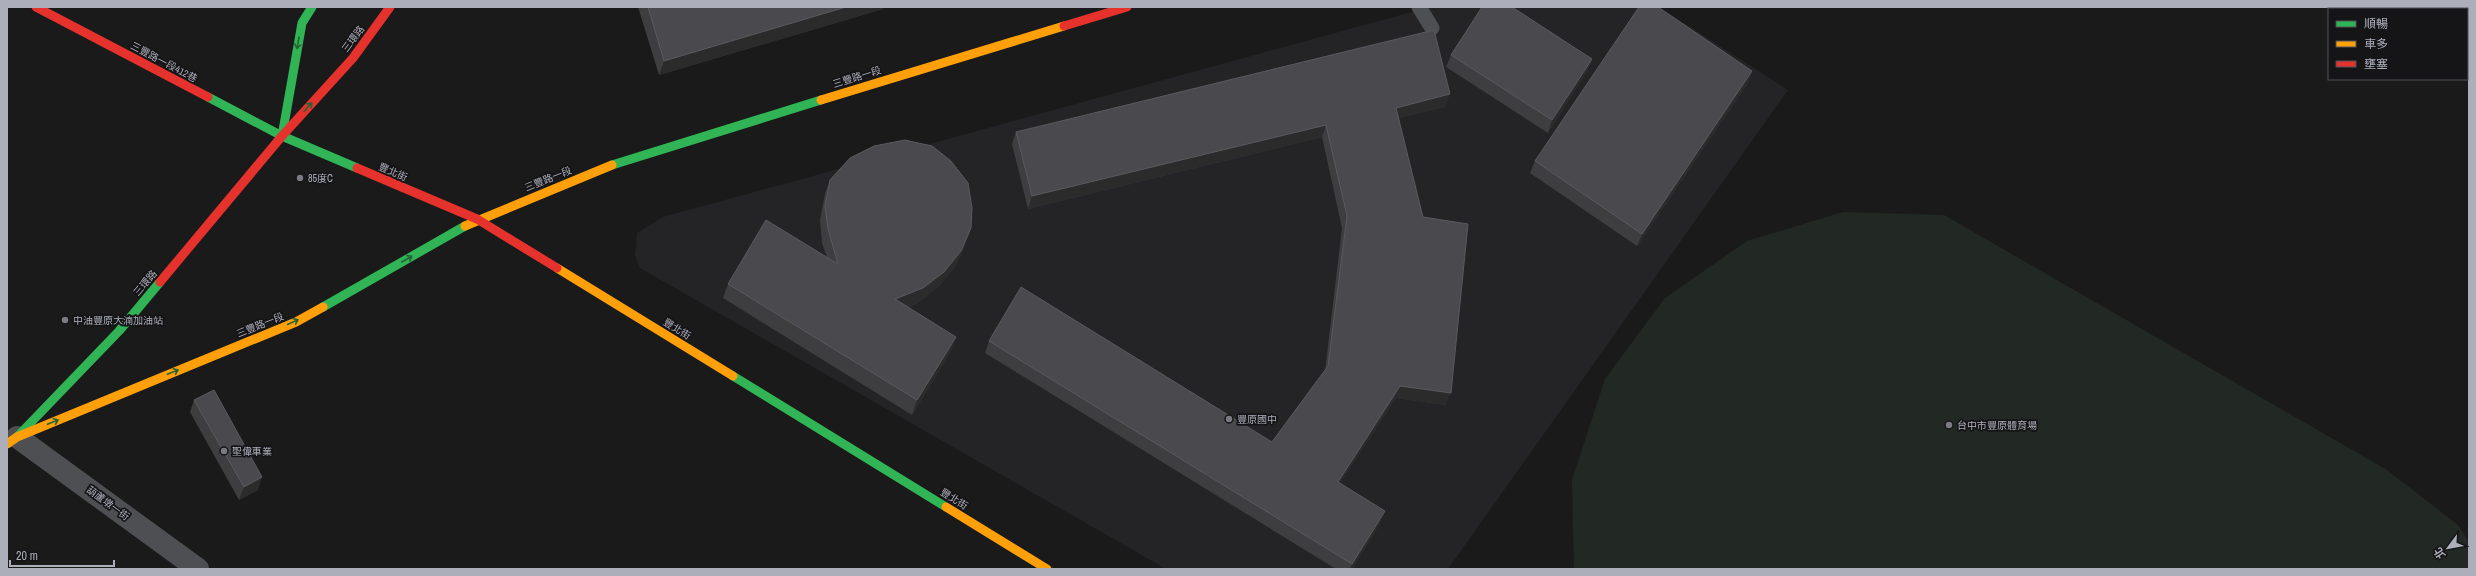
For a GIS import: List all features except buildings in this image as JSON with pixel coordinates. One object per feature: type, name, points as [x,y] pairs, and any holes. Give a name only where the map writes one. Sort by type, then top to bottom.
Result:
[{"type":"street","name":"三豐路一段412巷","points":[[36,7],[282,136]]},
{"type":"street","name":"三環路","points":[[282,136],[302,23],[312,7]]},
{"type":"street","name":"三環路","points":[[12,440],[119,331],[282,136],[353,58],[390,7]]},
{"type":"street","name":"三豐路一段","points":[[12,440],[296,322],[477,219],[629,158],[1127,7]]},
{"type":"street","name":"豐北街","points":[[282,136],[477,219],[1047,569]]},
{"type":"street","name":"葫蘆墩一街","points":[[12,440],[198,569]]},
{"type":"lane","points":[[1419,7],[1432,28]]},
{"type":"shaded area","name":"豐原國中","points":[[1430,7],[1659,7],[1788,90],[1448,569],[1166,569],[640,268],[635,256],[637,233],[663,217]]},
{"type":"shaded area","name":"台中市豐原體育場","points":[[1843,212],[1944,215],[2387,470],[2458,525],[2469,542],[2469,569],[1574,569],[1572,480],[1605,379],[1665,298],[1747,241]]},
{"type":"traffic: fast","points":[[282,136],[302,23],[312,7]]},
{"type":"traffic: fast","points":[[208,97],[282,136],[357,168]]},
{"type":"traffic: fast","points":[[612,165],[821,100]]},
{"type":"traffic: fast","points":[[323,307],[465,226]]},
{"type":"traffic: fast","points":[[17,437],[119,331],[160,282]]},
{"type":"traffic: fast","points":[[733,376],[946,507]]},
{"type":"traffic: slow","points":[[821,100],[1064,26]]},
{"type":"traffic: slow","points":[[465,226],[612,165]]},
{"type":"traffic: slow","points":[[557,268],[733,376]]},
{"type":"traffic: slow","points":[[7,444],[17,437],[296,322],[323,307]]},
{"type":"traffic: slow","points":[[946,507],[1047,569]]},
{"type":"traffic: jam","points":[[36,7],[208,97]]},
{"type":"traffic: jam","points":[[160,282],[282,136],[353,58],[390,7]]},
{"type":"traffic: jam","points":[[1064,26],[1127,7]]},
{"type":"traffic: jam","points":[[357,168],[477,219],[557,268]]},
{"type":"place","name":"85度C","points":[[300,178]]},
{"type":"place","name":"中油豐原大湳加油站","points":[[65,320]]},
{"type":"place","name":"豐原國中","points":[[1229,419]]},
{"type":"place","name":"台中市豐原體育場","points":[[1949,425]]},
{"type":"place","name":"聖偉車業","points":[[224,451]]}]
